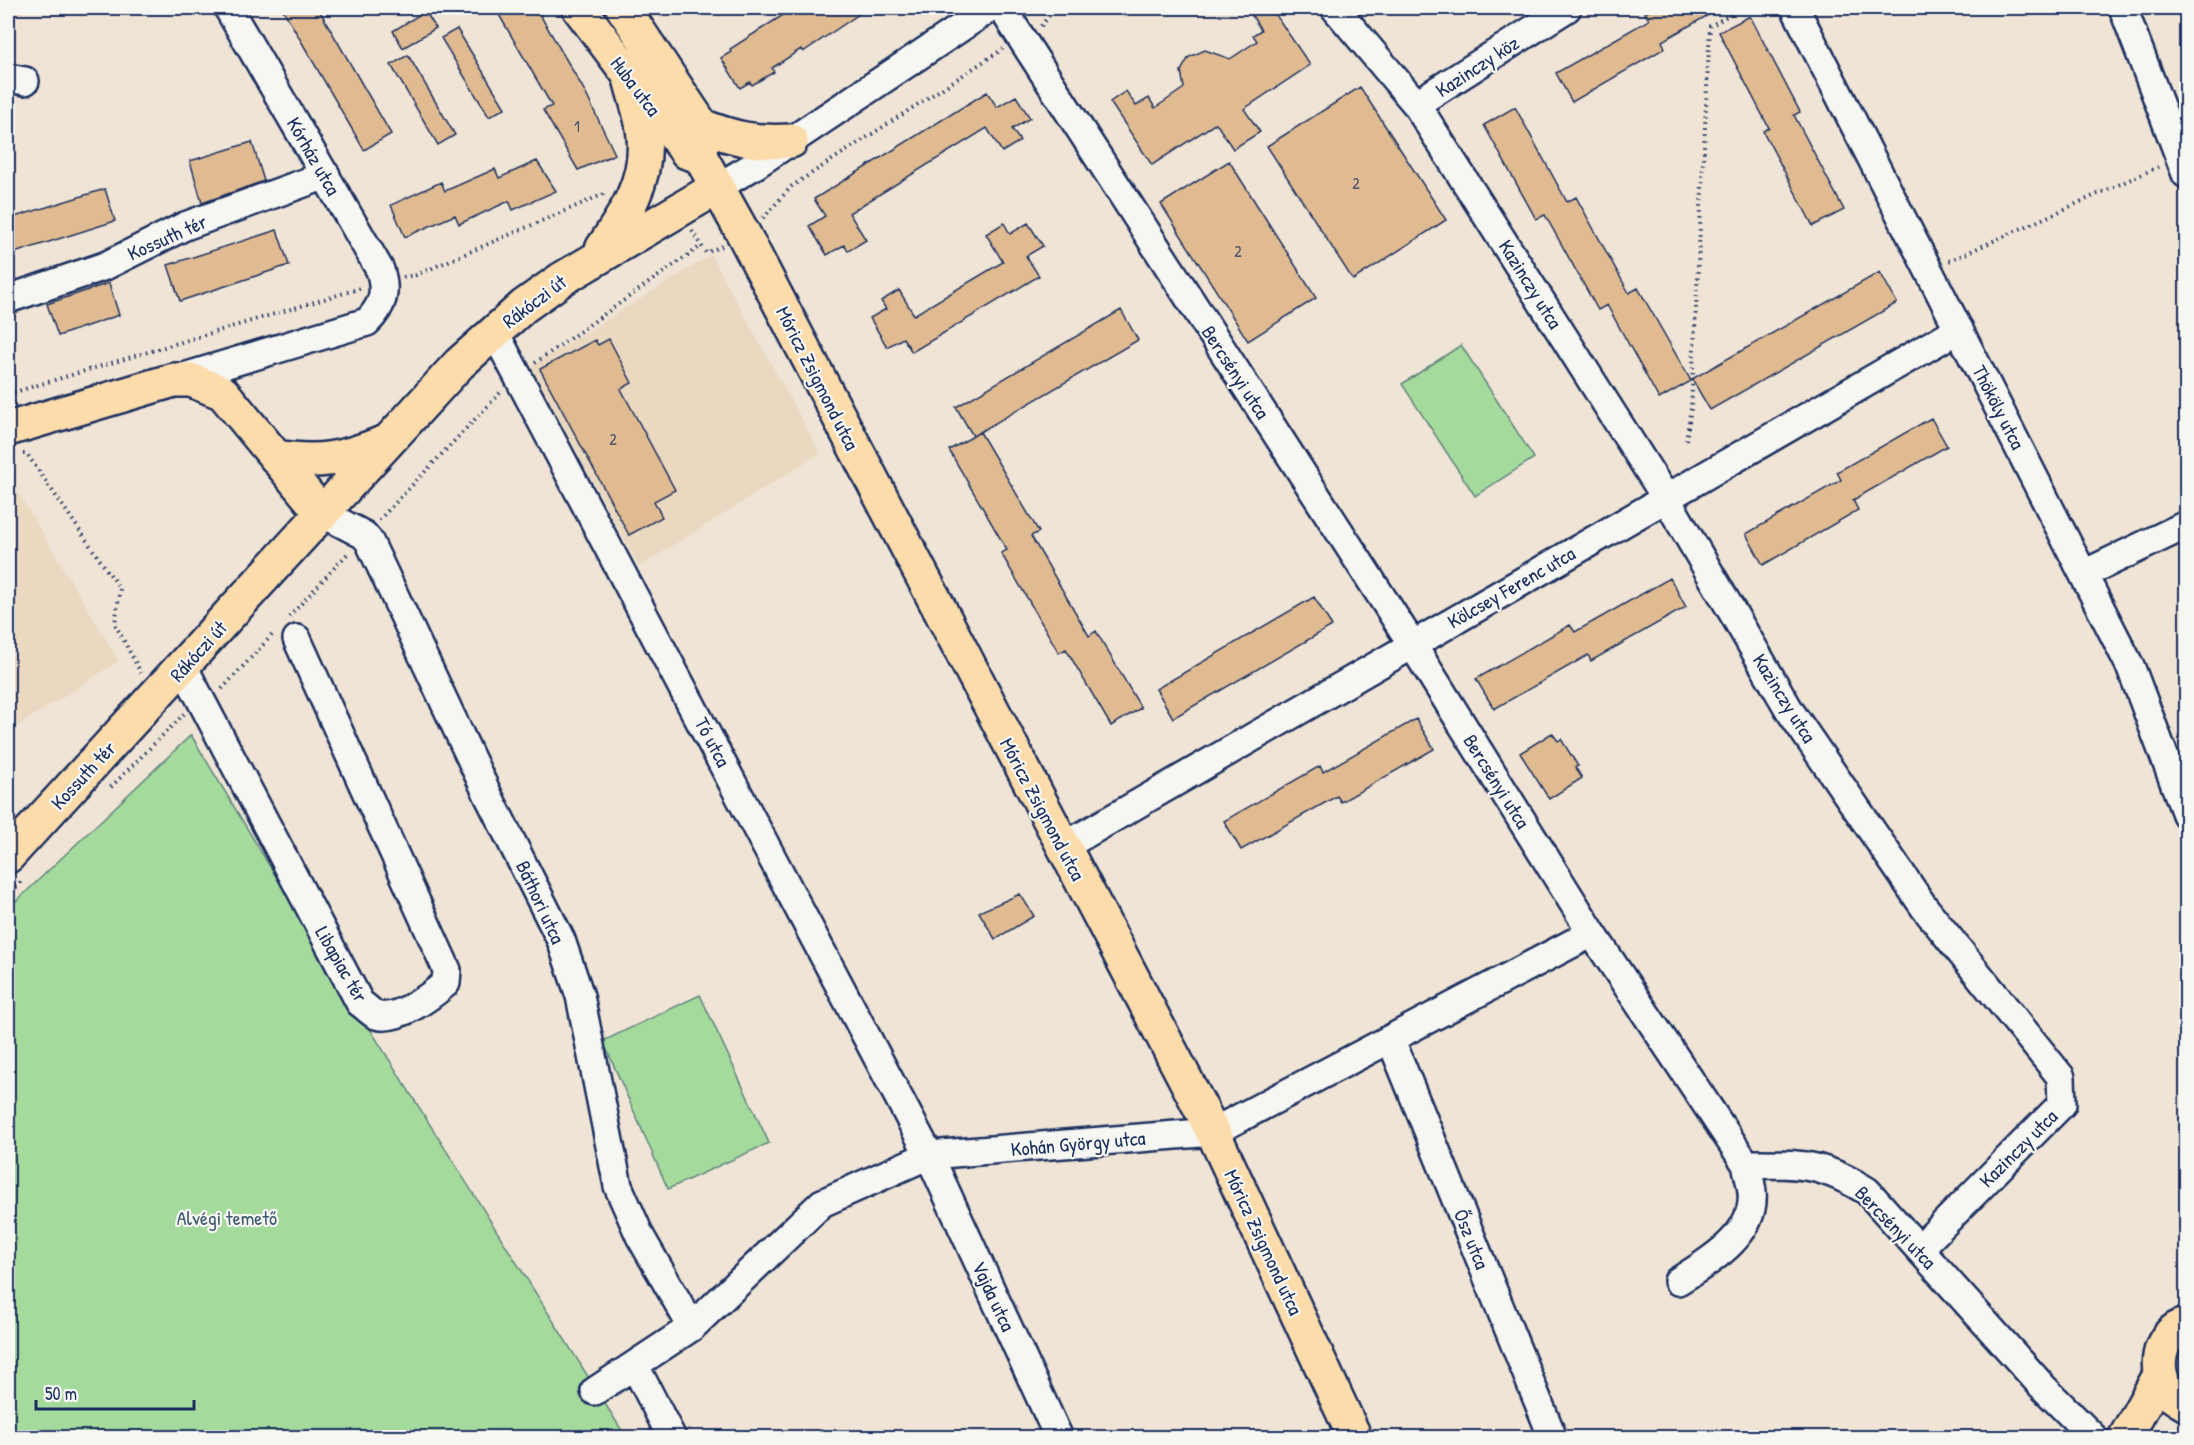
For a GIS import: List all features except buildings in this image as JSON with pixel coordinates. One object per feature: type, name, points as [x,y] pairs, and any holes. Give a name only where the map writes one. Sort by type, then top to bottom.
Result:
[{"type":"main road","name":"Huba utca","points":[[579,8],[687,152],[701,141]]},
{"type":"main road","name":"Huba utca","points":[[623,8],[701,141],[718,187]]},
{"type":"main road","points":[[596,258],[630,208],[641,176],[644,137],[630,78]]},
{"type":"main road","points":[[701,141],[733,138],[759,143],[791,141]]},
{"type":"main road","name":"Rákóczi út","points":[[159,693],[387,441],[459,364],[494,331],[524,306],[596,258],[718,187]]},
{"type":"main road","name":"Móricz Zsigmond utca","points":[[718,187],[1213,1132],[1355,1437]]},
{"type":"main road","points":[[12,442],[174,380],[191,380],[223,393],[322,513]]},
{"type":"main road","points":[[276,457],[318,461],[344,458],[387,441]]},
{"type":"main road","name":"Kossuth tér","points":[[19,864],[159,693]]},
{"type":"main road","points":[[2130,1437],[2187,1405],[2170,1394],[2160,1376],[2159,1356],[2167,1339],[2185,1322]]},
{"type":"main road","points":[[2125,1437],[2160,1376]]},
{"type":"street","name":"Kórház utca","points":[[228,8],[380,270],[383,281]]},
{"type":"street","name":"Rákóczi út","points":[[718,187],[990,8]]},
{"type":"street","name":"Bercsényi utca","points":[[1002,8],[1412,644],[1592,933],[1746,1164],[1800,1164],[1838,1173],[1867,1191],[2042,1386],[2094,1437]]},
{"type":"street","name":"Kazinczy utca","points":[[1335,8],[1416,104],[1666,498],[1790,711],[1924,907],[2061,1077],[2062,1104],[1919,1249]]},
{"type":"street","name":"Kazinczy köz","points":[[1416,104],[1567,8]]},
{"type":"street","name":"Thököly utca","points":[[1796,8],[2131,668],[2187,814]]},
{"type":"street","points":[[2123,8],[2183,166]]},
{"type":"street","name":"Kossuth tér","points":[[8,299],[105,266],[185,226],[326,176]]},
{"type":"street","points":[[174,380],[367,322],[379,310],[383,297],[383,281]]},
{"type":"street","name":"Kölcsey Ferenc utca","points":[[1063,847],[1959,329]]},
{"type":"street","name":"Tó utca","points":[[494,331],[519,374],[929,1155]]},
{"type":"street","points":[[223,393],[285,347]]},
{"type":"street","points":[[322,513],[364,535]]},
{"type":"street","points":[[2084,574],[2187,525]]},
{"type":"street","name":"Báthori utca","points":[[364,535],[488,795],[557,931],[580,996],[618,1185],[640,1236],[692,1327]]},
{"type":"street","name":"Libapiac tér","points":[[183,666],[360,1003],[376,1015],[392,1015],[428,999],[446,983],[447,970],[286,630]]},
{"type":"street","name":"Kohán György utca","points":[[595,1391],[692,1327],[822,1203],[929,1155],[1213,1132],[1592,933]]},
{"type":"street","name":"Ősz utca","points":[[1391,1040],[1553,1437]]},
{"type":"street","name":"Vajda utca","points":[[929,1155],[1059,1437]]},
{"type":"street","points":[[1678,1281],[1716,1258],[1746,1225],[1752,1193],[1746,1164]]},
{"type":"street","points":[[635,1366],[672,1437]]},
{"type":"path","points":[[1686,440],[1691,408],[1710,26],[1741,8]]},
{"type":"path","points":[[773,206],[792,186],[1008,46]]},
{"type":"path","points":[[1929,270],[2183,166]]},
{"type":"path","points":[[8,394],[383,281],[416,275],[606,192]]},
{"type":"path","points":[[109,789],[180,715],[205,707],[286,630],[364,535],[519,374],[701,246]]},
{"type":"path","points":[[12,442],[27,454],[120,589],[115,624],[142,675],[159,693]]},
{"type":"path","points":[[8,897],[19,864]]},
{"type":"shaded area","points":[[8,8],[35,8],[8,19]]},
{"type":"shaded area","points":[[711,255],[820,453],[639,567],[531,367]]},
{"type":"shaded area","points":[[8,476],[119,661],[8,732]]},
{"type":"green space","points":[[1461,345],[1534,458],[1475,496],[1402,384]]},
{"type":"green space","name":"Alvégi temető","points":[[191,735],[311,935],[626,1437],[8,1438],[8,909]]},
{"type":"green space","points":[[700,995],[769,1143],[668,1189],[603,1041]]}]
